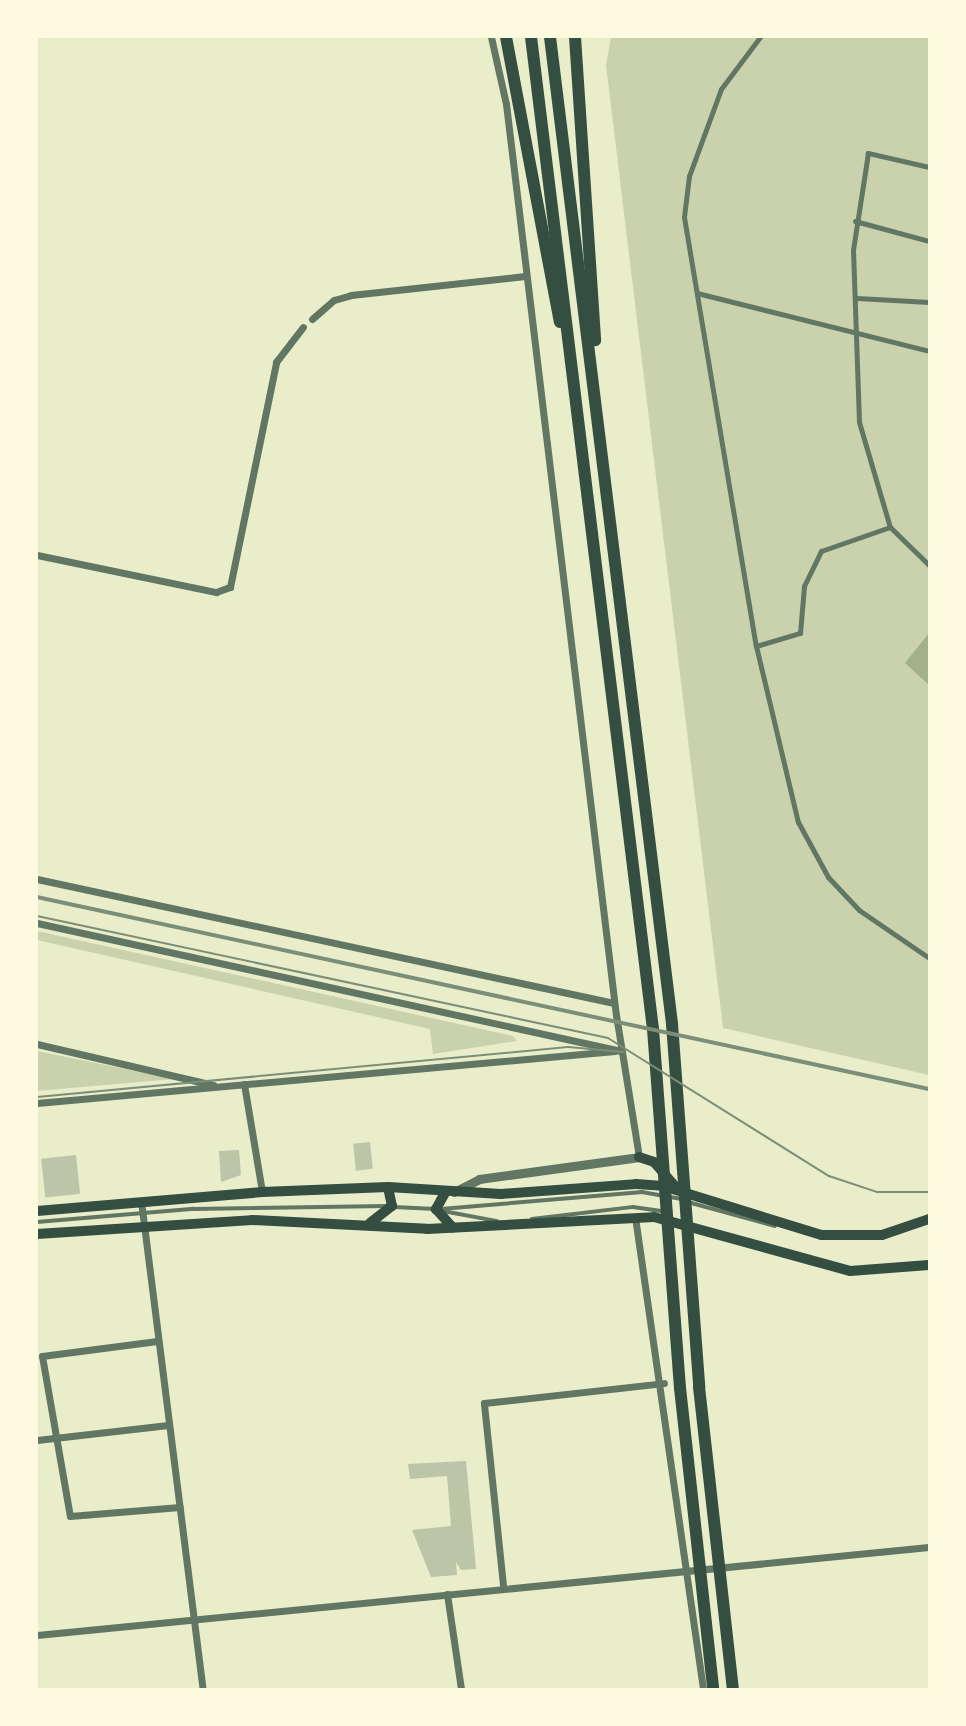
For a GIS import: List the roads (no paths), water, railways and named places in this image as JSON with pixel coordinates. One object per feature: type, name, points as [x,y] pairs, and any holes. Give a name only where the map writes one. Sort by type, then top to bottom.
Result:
[{"type":"highway","points":[[506,37],[515,70],[575,396]]},
{"type":"highway","points":[[531,37],[653,1029],[680,1388],[713,1689]]},
{"type":"highway","points":[[550,37],[569,150],[594,400],[672,1024],[699,1387],[733,1689]]},
{"type":"highway","points":[[575,37],[595,327],[594,400]]},
{"type":"main road","points":[[639,1157],[654,1162],[678,1190]]},
{"type":"main road","points":[[37,1211],[262,1192],[388,1187],[450,1192],[636,1184],[678,1190],[786,1228],[853,1238],[929,1219]]},
{"type":"main road","points":[[356,1225],[381,1220],[392,1206],[388,1187]]},
{"type":"main road","points":[[450,1192],[436,1209],[455,1228]]},
{"type":"main road","points":[[37,1234],[143,1224],[455,1228],[635,1217],[683,1222],[753,1246],[850,1271],[929,1265]]},
{"type":"street","points":[[450,1192],[480,1179],[639,1157],[614,1003],[506,104],[491,37]]},
{"type":"street","points":[[760,37],[721,89],[689,176],[684,217],[756,646],[797,822],[822,867],[859,910],[929,958]]},
{"type":"street","points":[[929,167],[868,153],[855,221],[859,422],[890,527],[929,565]]},
{"type":"street","points":[[855,221],[929,241]]},
{"type":"street","points":[[312,318],[334,300],[351,295],[525,276]]},
{"type":"street","points":[[697,293],[859,336],[929,351]]},
{"type":"street","points":[[858,298],[929,302]]},
{"type":"street","points":[[37,555],[216,592],[230,587],[276,362],[303,327]]},
{"type":"street","points":[[756,646],[800,633],[804,586],[821,551],[890,527]]},
{"type":"street","points":[[37,880],[614,1003]]},
{"type":"street","points":[[37,923],[621,1051]]},
{"type":"street","points":[[37,1044],[218,1086]]},
{"type":"street","points":[[37,1103],[621,1051]]},
{"type":"street","points":[[244,1084],[262,1192]]},
{"type":"street","points":[[141,1201],[203,1689]]},
{"type":"street","points":[[635,1217],[664,1383],[703,1689]]},
{"type":"street","points":[[157,1341],[42,1356],[70,1516],[180,1507]]},
{"type":"street","points":[[503,1585],[484,1403],[664,1383]]},
{"type":"street","points":[[37,1440],[168,1425]]},
{"type":"street","points":[[37,1635],[447,1594],[503,1585],[929,1546]]},
{"type":"street","points":[[447,1594],[461,1689]]},
{"type":"lane","points":[[436,1209],[642,1192],[786,1228]]},
{"type":"lane","points":[[37,1222],[142,1213],[392,1206],[436,1209],[509,1223],[646,1207],[753,1246]]},
{"type":"tram line","points":[[37,916],[608,1038],[829,1176],[877,1192],[929,1192]]},
{"type":"tram line","points":[[37,1097],[568,1047],[624,1052]]},
{"type":"railway","points":[[37,897],[929,1089]]}]
